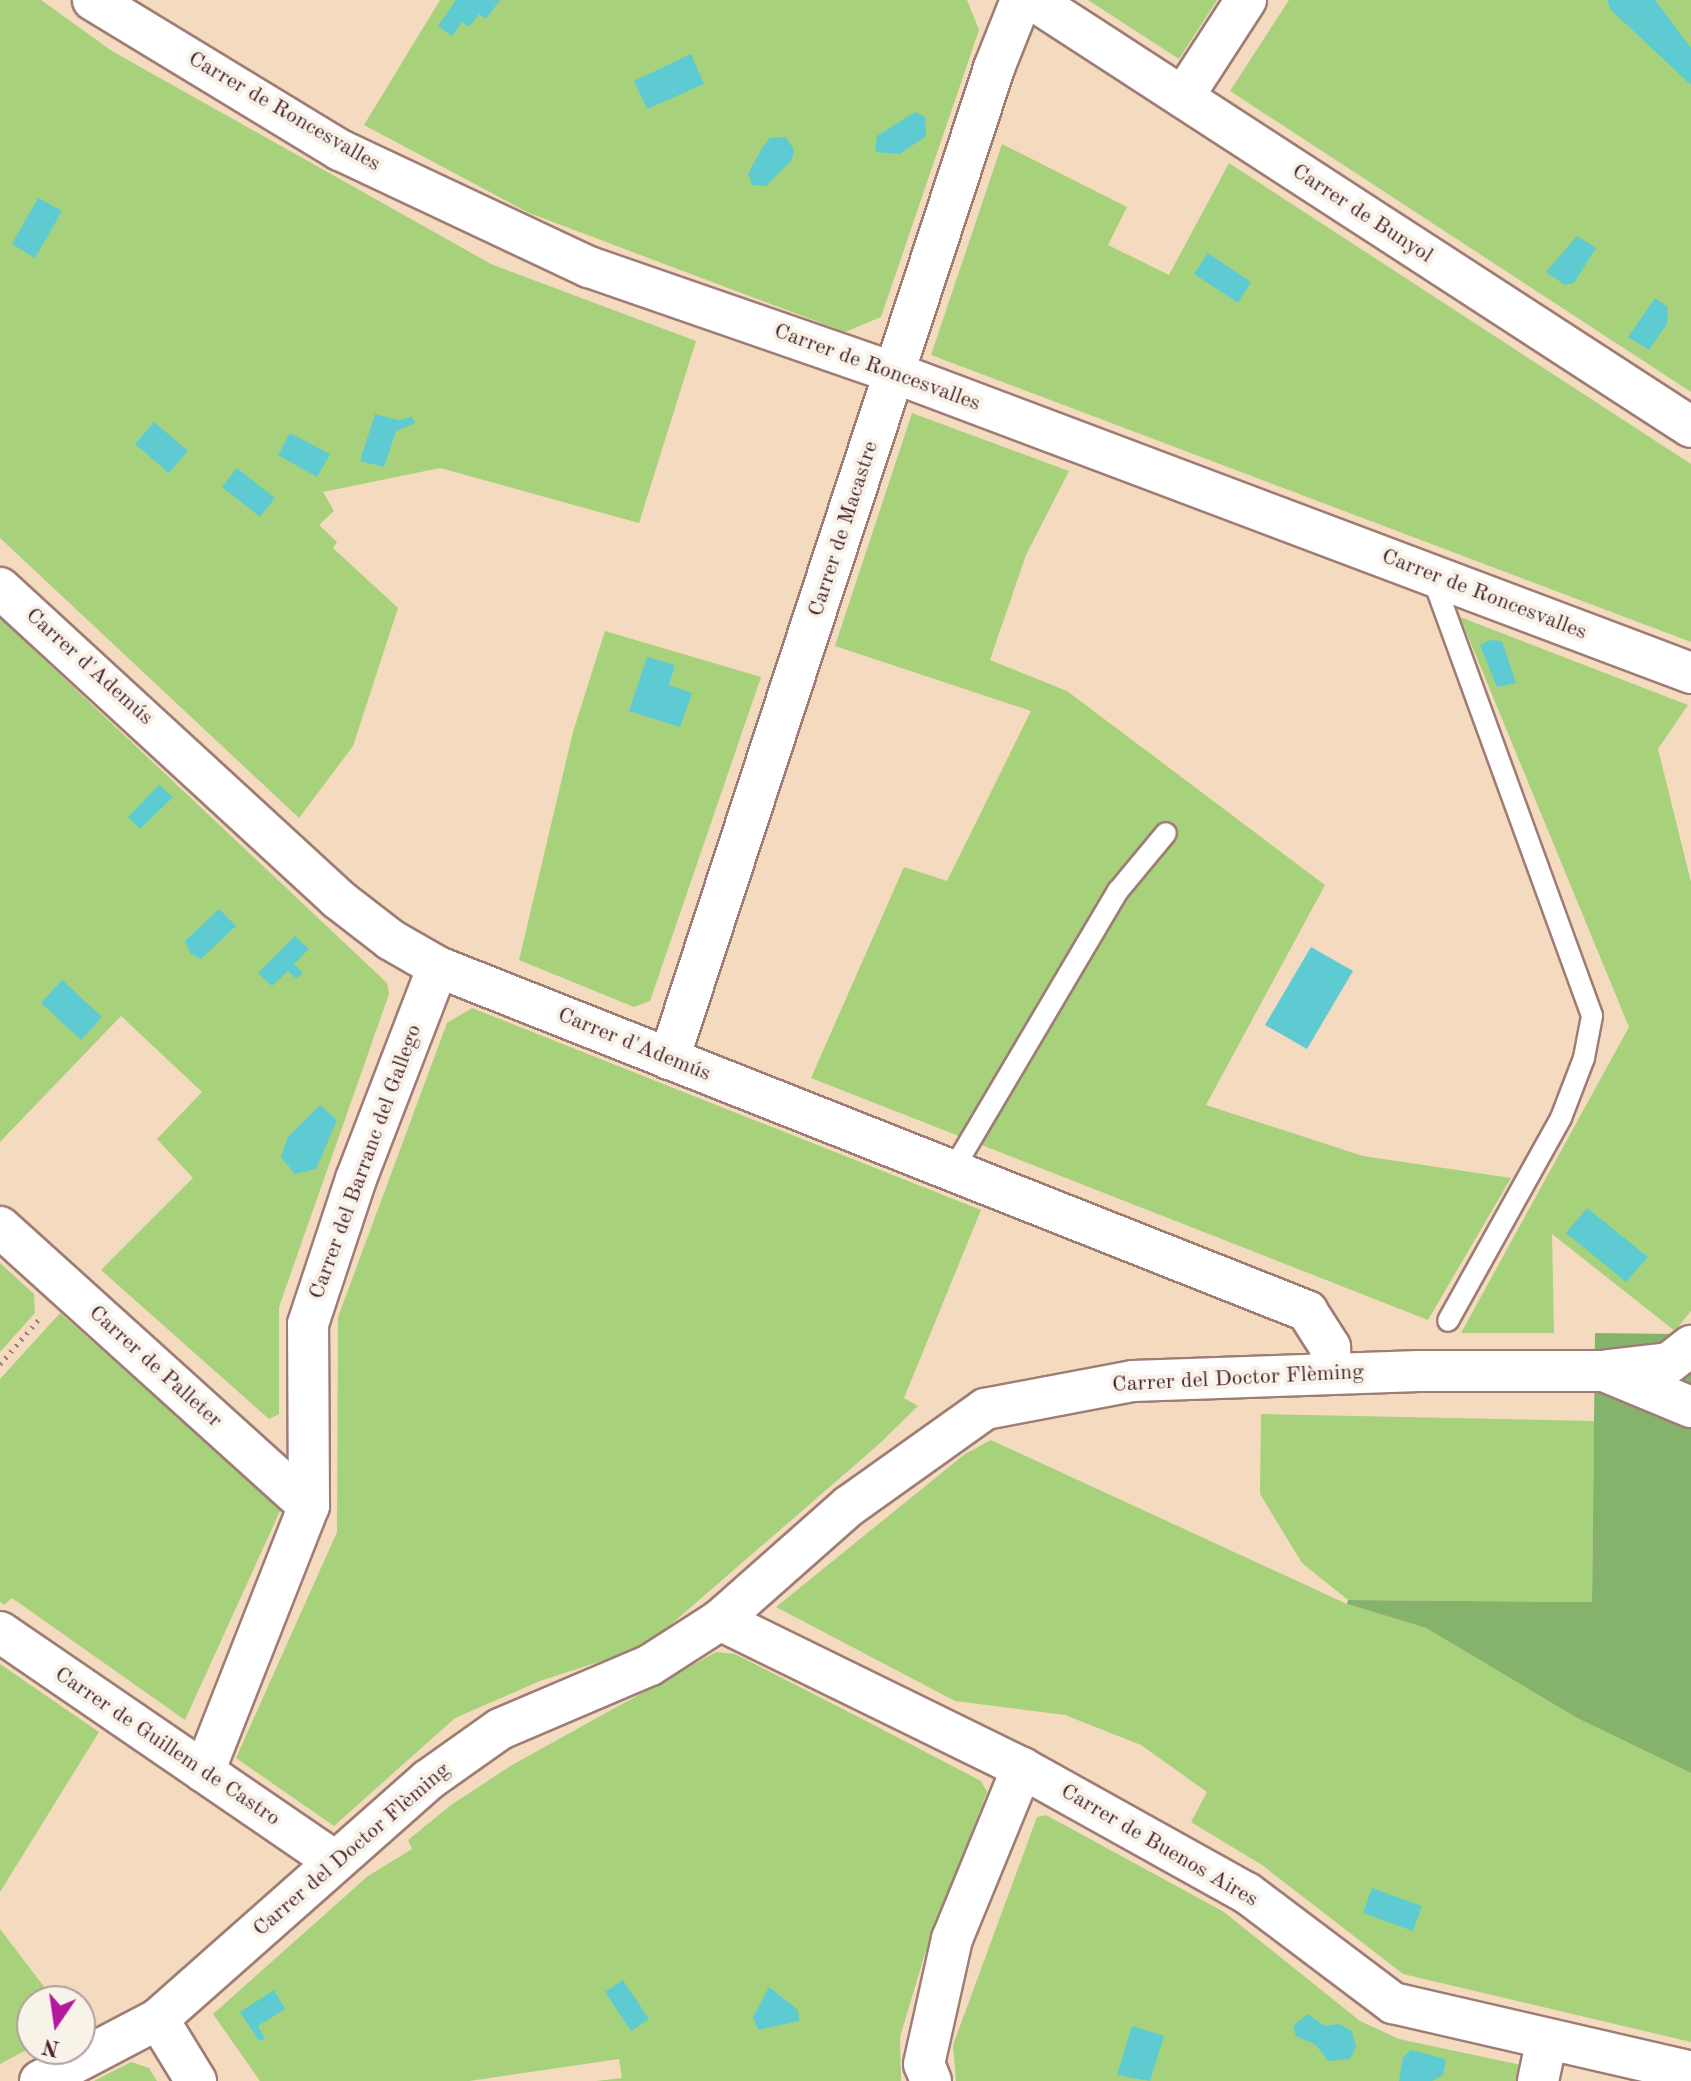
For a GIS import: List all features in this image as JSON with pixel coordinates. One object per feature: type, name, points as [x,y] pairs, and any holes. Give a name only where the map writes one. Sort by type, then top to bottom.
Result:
[{"type":"street","name":"Carrer de Roncesvalles","points":[[93,0],[340,150],[576,261],[895,373],[1691,673]]},
{"type":"street","name":"Carrer de Macastre","points":[[669,1059],[1021,0]]},
{"type":"street","name":"Carrer de Bunyol","points":[[1033,0],[1691,427]]},
{"type":"street","points":[[1183,97],[1246,0]]},
{"type":"street","name":"Carrer d'Ademús","points":[[0,588],[338,899],[438,967],[951,1173],[1307,1311],[1330,1347],[1331,1372]]},
{"type":"street","name":"Carrer del Barranc del Gallego","points":[[204,1772],[309,1506],[308,1324],[356,1179],[438,967]]},
{"type":"street","name":"Carrer de Palleter","points":[[0,1227],[309,1506]]},
{"type":"street","name":"Carrer del Doctor Flèming","points":[[40,2081],[158,2019],[428,1780],[500,1729],[650,1665],[720,1620],[849,1506],[985,1409],[1133,1381],[1331,1372],[1604,1371],[1669,1363],[1691,1346]]},
{"type":"street","name":"Carrer del Doctor Flèming","points":[[1604,1371],[1691,1407]]},
{"type":"street","name":"Carrer de Buenos Aires","points":[[720,1620],[1022,1768],[1247,1893],[1393,2003],[1546,2042],[1691,2072]]},
{"type":"street","name":"Carrer de Guillem de Castro","points":[[0,1632],[335,1861]]},
{"type":"street","points":[[931,2081],[924,2064],[952,1939],[1022,1768]]},
{"type":"street","points":[[158,2019],[196,2081]]},
{"type":"street","points":[[1538,2081],[1546,2042]]},
{"type":"lane","points":[[1432,576],[1592,1016],[1584,1058],[1561,1118],[1448,1321]]},
{"type":"lane","points":[[951,1173],[1118,891],[1166,833]]},
{"type":"path","points":[[0,1364],[67,1287]]},
{"type":"green space","points":[[0,0],[41,0],[112,51],[491,264],[696,341],[639,523],[440,468],[323,492],[334,511],[319,525],[337,542],[333,548],[398,608],[353,746],[299,818],[0,538]]},
{"type":"green space","points":[[440,0],[967,0],[979,30],[881,317],[845,332],[529,213],[364,125]]},
{"type":"green space","points":[[1088,0],[1217,0],[1179,59]]},
{"type":"green space","points":[[1289,0],[1691,0],[1691,392],[1230,91]]},
{"type":"green space","points":[[1002,144],[1127,207],[1108,245],[1169,275],[1229,163],[1691,464],[1691,642],[931,355]]},
{"type":"green space","points":[[912,413],[1069,471],[1026,555],[990,660],[1067,691],[1325,885],[1206,1105],[1363,1156],[1511,1178],[1428,1320],[811,1078],[904,867],[947,881],[1031,711],[835,646]]},
{"type":"green space","points":[[1460,617],[1688,705],[1658,749],[1691,882],[1691,1311],[1675,1331],[1552,1234],[1554,1333],[1461,1333],[1629,1027]]},
{"type":"green space","points":[[0,618],[387,983],[389,994],[279,1307],[279,1414],[269,1419],[101,1270],[193,1178],[157,1139],[202,1092],[121,1016],[0,1142]]},
{"type":"green space","points":[[605,631],[761,677],[650,1001],[634,1007],[519,960],[573,732]]},
{"type":"green space","points":[[472,1008],[981,1210],[904,1398],[918,1406],[878,1445],[645,1647],[540,1681],[455,1718],[334,1826],[236,1758],[337,1532],[338,1317],[447,1023]]},
{"type":"green space","points":[[0,1263],[34,1294],[35,1313],[0,1352]]},
{"type":"green space","points":[[60,1313],[281,1509],[185,1720],[12,1598],[4,1605],[0,1601],[0,1379]]},
{"type":"green space","points":[[1595,1333],[1674,1334],[1691,1343],[1691,1773],[1577,1718],[1426,1628],[1347,1604],[1348,1600],[1592,1602]]},
{"type":"green space","points":[[1261,1414],[1594,1421],[1592,1602],[1348,1600],[1302,1563],[1260,1494]]},
{"type":"green space","points":[[991,1440],[1347,1604],[1426,1628],[1577,1718],[1691,1773],[1691,2042],[1403,1974],[1262,1865],[1191,1822],[1207,1792],[1141,1745],[1065,1715],[955,1701],[776,1607],[965,1454]]},
{"type":"green space","points":[[716,1652],[735,1654],[872,1724],[981,1781],[987,1792],[924,1957],[900,2037],[901,2081],[596,2081],[622,2078],[619,2059],[469,2081],[260,2081],[213,2014],[368,1876],[412,1849],[408,1840],[451,1805],[512,1765]]},
{"type":"green space","points":[[0,1664],[99,1732],[0,1892]]},
{"type":"green space","points":[[1046,1815],[1224,1912],[1360,2021],[1399,2039],[1521,2065],[1517,2081],[956,2081],[953,2045],[1037,1817]]},
{"type":"green space","points":[[0,1929],[43,1985],[16,1985],[16,2056],[0,2064]]},
{"type":"green space","points":[[131,2062],[149,2068],[157,2081],[94,2081]]},
{"type":"water","points":[[456,0],[500,0],[486,19],[479,14],[469,27],[462,22],[452,36],[438,26]]},
{"type":"water","points":[[1607,0],[1655,0],[1691,48],[1691,85],[1611,10]]},
{"type":"water","points":[[691,54],[704,84],[647,109],[634,81]]},
{"type":"water","points":[[915,112],[925,117],[926,136],[900,154],[875,152],[877,136]]},
{"type":"water","points":[[786,137],[794,150],[792,160],[766,186],[752,185],[748,174],[762,148],[770,138]]},
{"type":"water","points":[[38,198],[62,211],[35,258],[12,244]]},
{"type":"water","points":[[1577,236],[1596,248],[1574,283],[1565,285],[1546,272]]},
{"type":"water","points":[[1208,253],[1251,282],[1238,303],[1194,274]]},
{"type":"water","points":[[1655,298],[1668,307],[1667,324],[1649,350],[1628,337]]},
{"type":"water","points":[[375,414],[398,420],[412,417],[415,423],[396,431],[384,467],[360,461]]},
{"type":"water","points":[[154,422],[188,451],[169,473],[135,444]]},
{"type":"water","points":[[290,433],[330,454],[317,477],[278,455]]},
{"type":"water","points":[[237,468],[275,498],[260,517],[222,487]]},
{"type":"water","points":[[1490,640],[1502,641],[1516,683],[1497,687],[1480,645]]},
{"type":"water","points":[[647,657],[675,665],[669,685],[692,693],[680,727],[629,711]]},
{"type":"water","points":[[159,785],[173,797],[140,829],[128,817]]},
{"type":"water","points":[[219,909],[236,926],[201,959],[191,954],[185,941]]},
{"type":"water","points":[[295,936],[309,949],[294,964],[303,973],[297,979],[288,971],[272,986],[258,973]]},
{"type":"water","points":[[1311,947],[1353,971],[1307,1049],[1265,1025]]},
{"type":"water","points":[[62,980],[102,1017],[81,1040],[41,1003]]},
{"type":"water","points":[[320,1105],[337,1120],[316,1169],[295,1174],[281,1157],[288,1137]]},
{"type":"water","points":[[1587,1208],[1648,1257],[1626,1282],[1566,1233]]},
{"type":"water","points":[[1372,1888],[1422,1906],[1413,1931],[1363,1913]]},
{"type":"water","points":[[623,1980],[649,2019],[631,2031],[605,1992]]},
{"type":"water","points":[[769,1987],[798,2010],[799,2021],[758,2030],[753,2017]]},
{"type":"water","points":[[274,1990],[285,2009],[258,2026],[265,2039],[259,2041],[240,2012]]},
{"type":"water","points":[[1308,2014],[1325,2026],[1339,2024],[1352,2031],[1356,2047],[1350,2059],[1328,2061],[1316,2045],[1296,2036],[1293,2026]]},
{"type":"water","points":[[1132,2026],[1164,2036],[1150,2081],[1117,2075]]},
{"type":"water","points":[[1411,2050],[1446,2059],[1443,2075],[1432,2081],[1399,2081],[1403,2057]]}]
